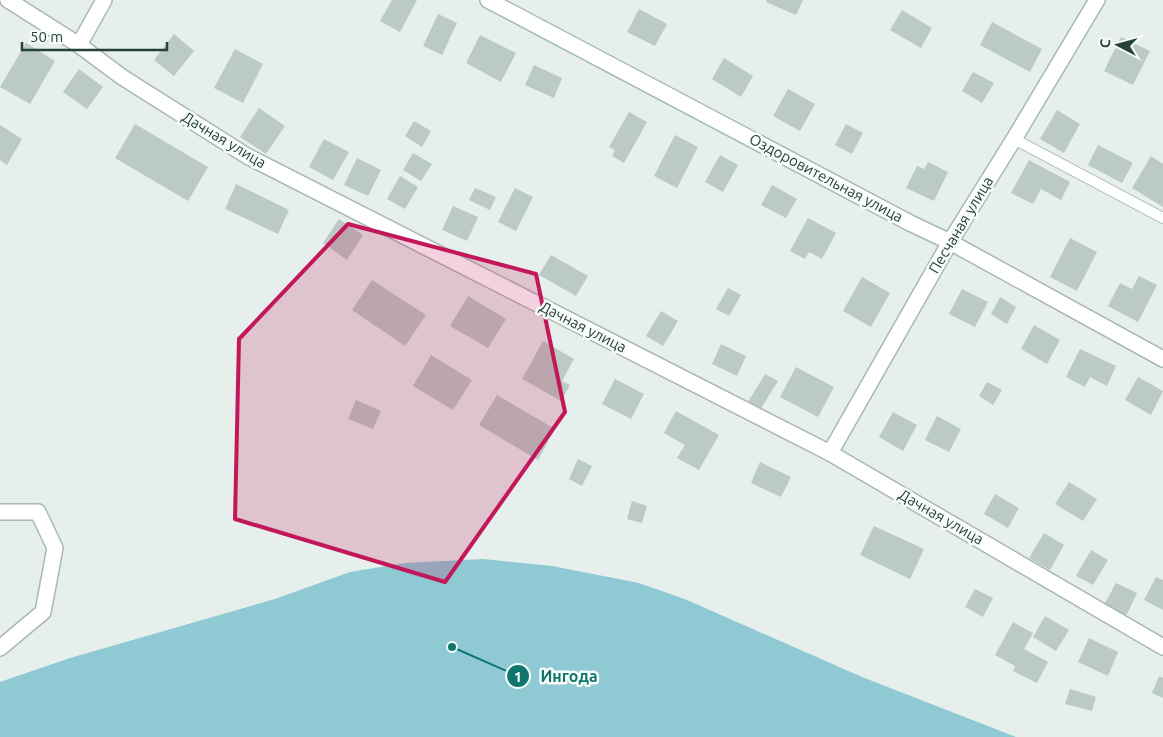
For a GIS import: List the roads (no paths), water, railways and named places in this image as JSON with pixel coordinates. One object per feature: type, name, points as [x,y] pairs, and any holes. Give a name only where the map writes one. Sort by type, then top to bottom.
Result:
[{"type":"street","name":"Дачная улица","points":[[8,0],[79,45],[122,77],[247,156],[830,453],[1163,648]]},
{"type":"street","points":[[79,45],[104,0]]},
{"type":"street","name":"Песчаная улица","points":[[830,453],[950,242],[1014,139],[1096,0]]},
{"type":"street","name":"Оздоровительная улица","points":[[494,1],[910,223],[950,242],[1163,358]]},
{"type":"street","points":[[0,512],[38,512],[55,548],[43,612],[0,648]]},
{"type":"lane","points":[[1014,139],[1163,218]]},
{"type":"water","points":[[483,559],[552,566],[639,583],[687,600],[862,677],[1016,737],[0,737],[0,682],[70,658],[275,599],[350,572],[405,563]]},
{"type":"place","name":"Ингода","points":[[452,647]]}]
